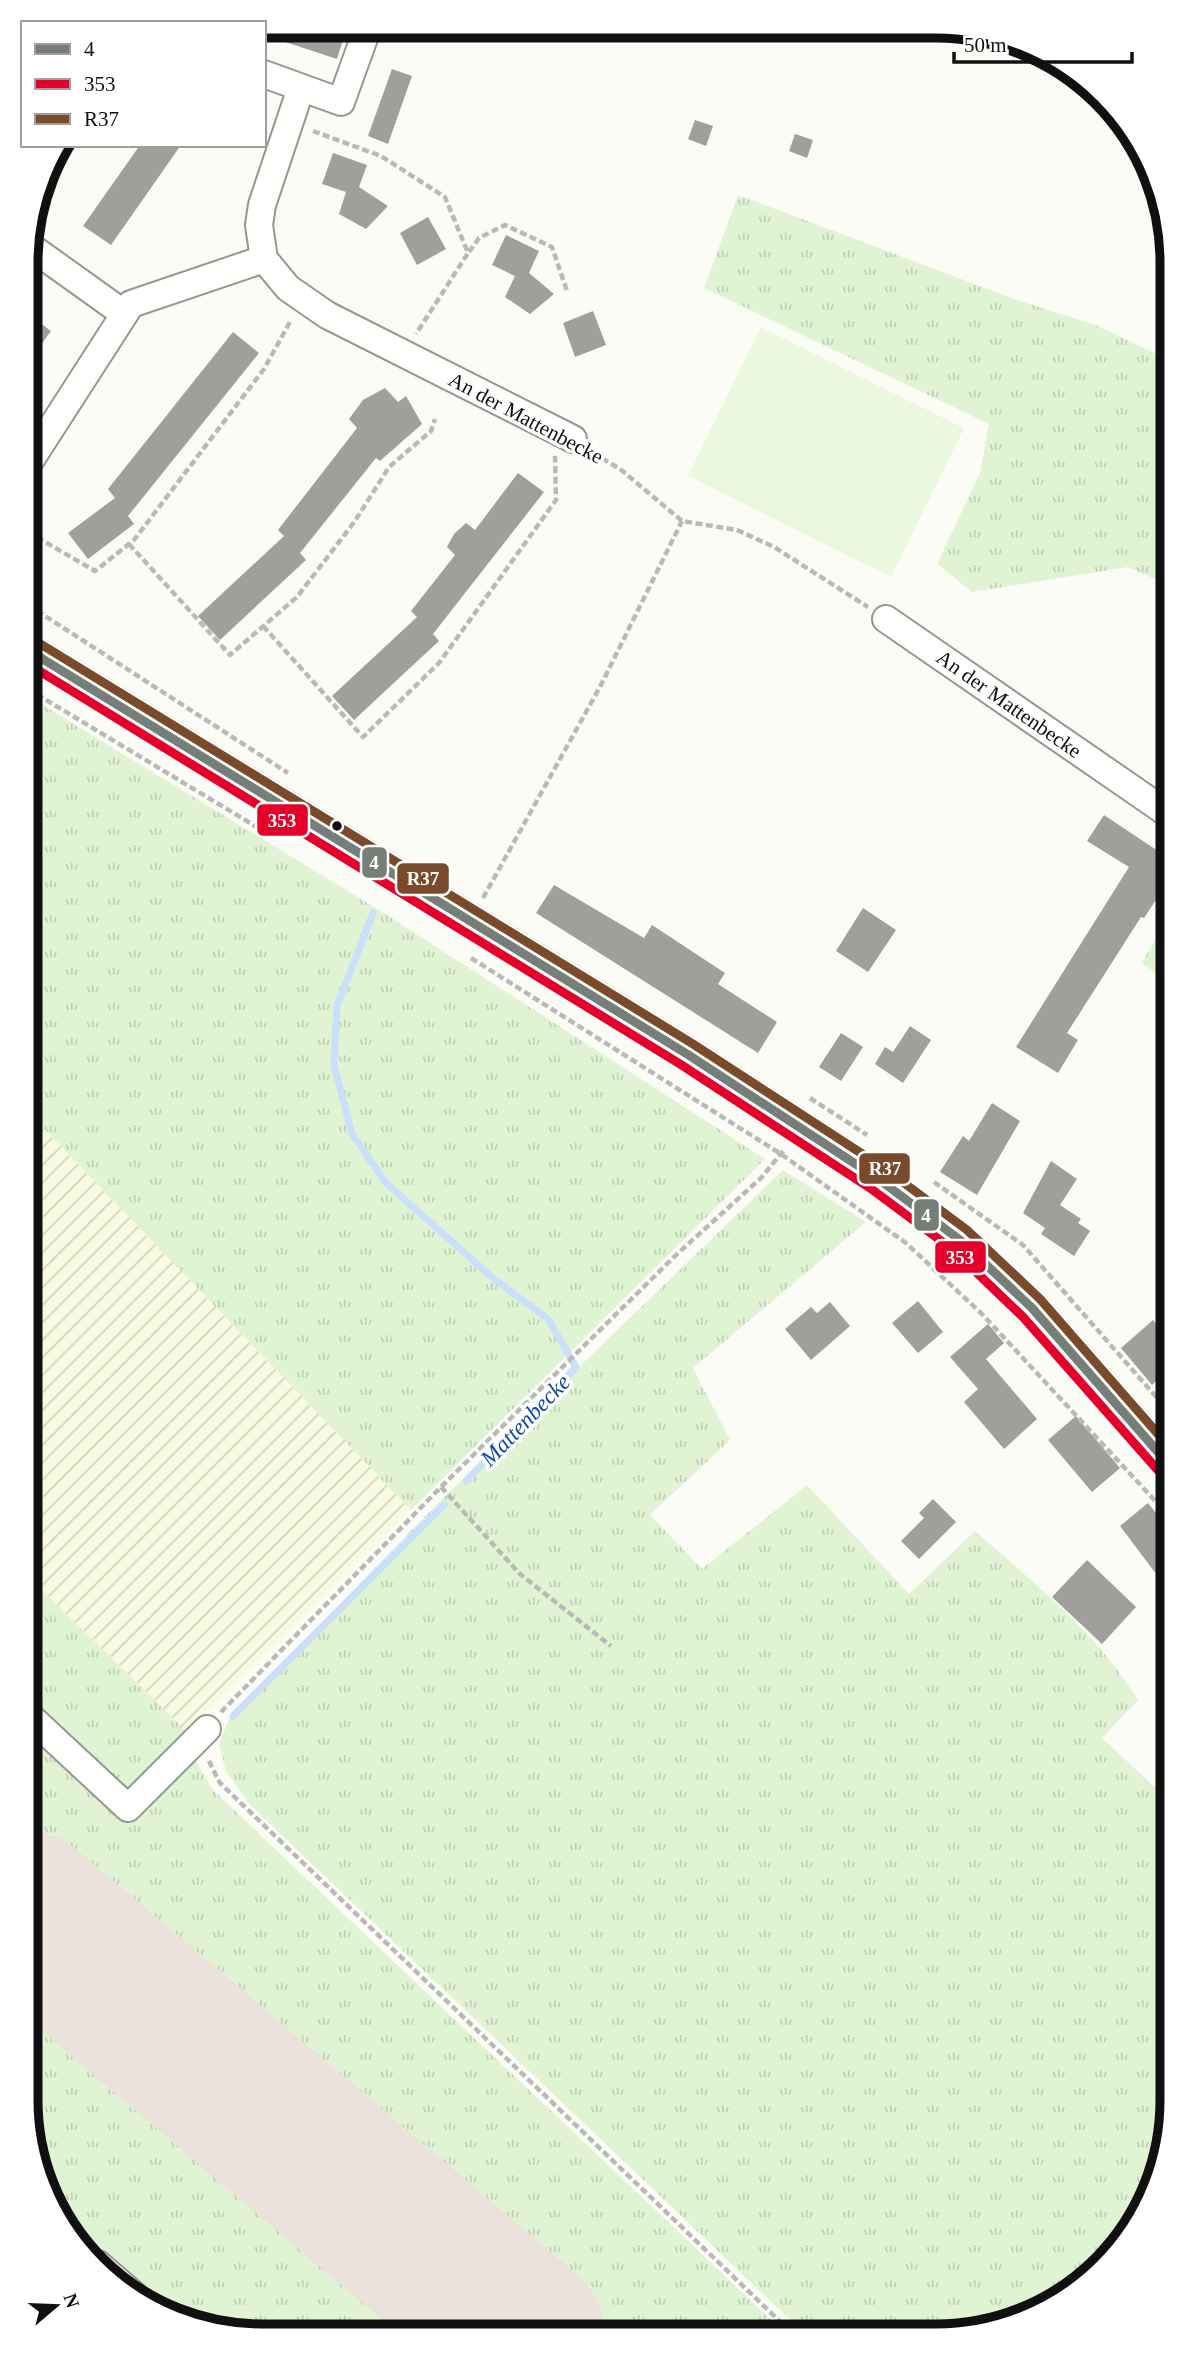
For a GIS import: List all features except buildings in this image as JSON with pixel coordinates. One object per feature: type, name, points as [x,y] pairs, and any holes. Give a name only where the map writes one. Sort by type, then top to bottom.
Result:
[{"type":"main road","points":[[38,657],[466,936],[687,1054],[790,1142],[877,1178],[960,1240],[1032,1308],[1160,1454]]},
{"type":"street","points":[[266,75],[341,102],[364,39]]},
{"type":"street","points":[[38,448],[131,304],[264,259],[260,235],[262,205],[301,88]]},
{"type":"street","points":[[39,253],[124,313]]},
{"type":"street","name":"An der Mattenbecke","points":[[264,259],[275,276],[327,315],[564,435]]},
{"type":"street","name":"An der Mattenbecke","points":[[886,619],[1160,808]]},
{"type":"street","points":[[38,1724],[128,1808],[207,1729]]},
{"type":"path","points":[[289,122],[381,156],[445,197],[468,253]]},
{"type":"path","points":[[404,352],[479,238],[505,225],[552,247],[567,291]]},
{"type":"path","points":[[38,537],[95,570],[129,544],[264,369],[302,298]]},
{"type":"path","points":[[129,544],[230,655],[297,597],[355,521],[389,467],[431,431],[435,419]]},
{"type":"path","points":[[263,626],[363,737],[439,663],[556,500],[564,435]]},
{"type":"path","name":"An der Mattenbecke","points":[[564,435],[620,469],[682,521]]},
{"type":"path","points":[[886,619],[774,547],[737,530],[682,521],[595,697],[466,936],[790,1142],[906,1243],[983,1315],[1160,1506]]},
{"type":"path","points":[[38,695],[274,837]]},
{"type":"path","points":[[783,2324],[220,1783],[206,1754],[207,1729],[441,1487],[666,1265],[761,1178],[790,1142]]},
{"type":"path","points":[[441,1487],[520,1574],[611,1646]]},
{"type":"green space","points":[[738,195],[1017,300],[1098,326],[1160,356],[1160,581],[1128,567],[972,592],[937,564],[980,473],[989,424],[704,288]]},
{"type":"green space","points":[[761,327],[964,428],[891,577],[688,476]]},
{"type":"green space","points":[[38,702],[387,915],[765,1159],[411,1510],[38,1122]]},
{"type":"green space","points":[[1160,931],[1160,976],[1142,963]]},
{"type":"green space","points":[[38,1122],[411,1510],[187,1732],[38,1586]]},
{"type":"green space","points":[[783,1170],[866,1222],[693,1368],[730,1440],[650,1515],[702,1569],[807,1485],[909,1594],[975,1531],[1084,1631],[1122,1676],[1138,1700],[1102,1738],[1160,1792],[1160,2114],[1149,2171],[1130,2211],[1095,2258],[1073,2277],[1035,2300],[1008,2312],[965,2322],[794,2324],[250,1805],[226,1771],[219,1743],[230,1717],[436,1505]]},
{"type":"green space","points":[[38,1586],[187,1732],[194,1758],[212,1789],[775,2324],[263,2324],[205,2316],[155,2295],[76,2224],[50,2171],[43,2143],[38,2099]]},
{"type":"waterway","name":"Mattenbecke","points":[[373,913],[337,1006],[334,1065],[352,1134],[386,1183],[494,1279],[548,1319],[576,1367],[466,1481]]},
{"type":"waterway","name":"Mattenbecke","points":[[233,1716],[444,1505]]},
{"type":"runway","points":[[38,1922],[511,2324]]},
{"type":"transit line","name":"R37","points":[[38,642],[693,1044],[884,1168],[967,1230],[1040,1299],[1160,1436]]},
{"type":"transit line","name":"4","points":[[38,656],[687,1054],[877,1178],[960,1240],[1032,1308],[1160,1454]]},
{"type":"transit line","name":"353","points":[[38,670],[680,1064],[870,1188],[952,1249],[1023,1317],[1160,1473]]}]
